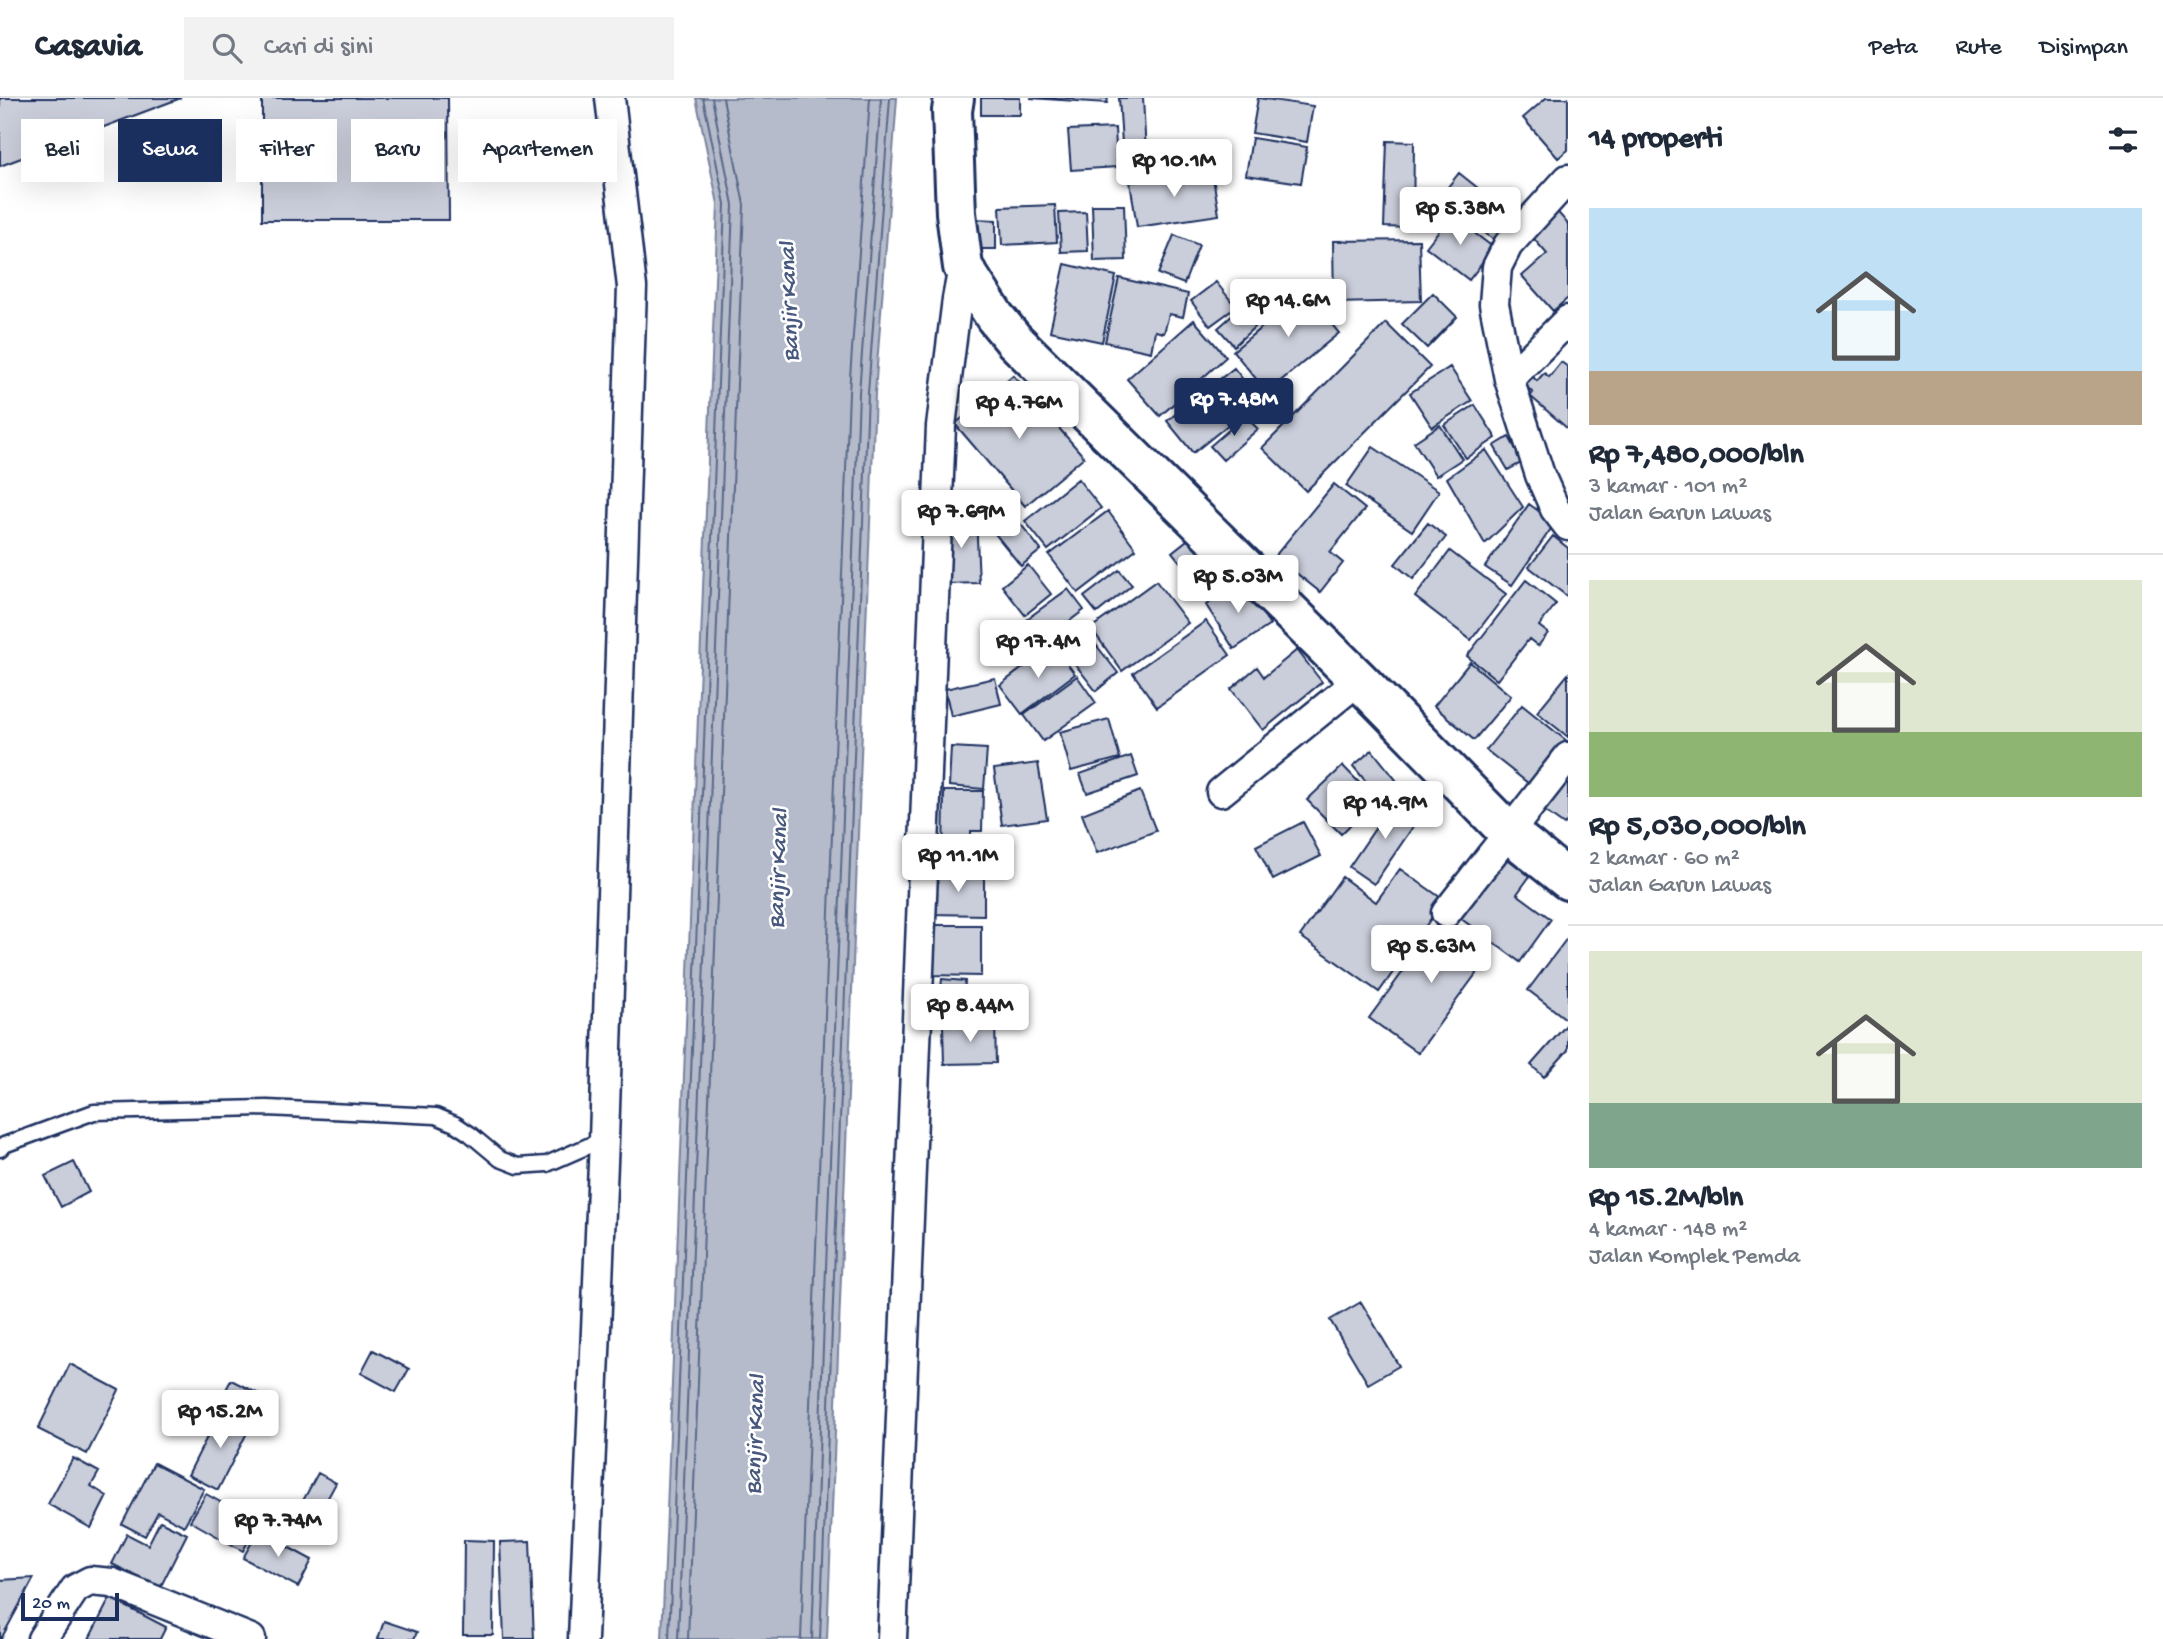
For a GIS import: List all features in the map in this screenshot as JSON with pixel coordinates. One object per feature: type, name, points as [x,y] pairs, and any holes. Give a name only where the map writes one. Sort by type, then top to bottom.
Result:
[{"type":"main road","points":[[954,98],[956,213],[963,267],[995,317],[1014,340],[1359,680],[1508,832],[1567,879]]},
{"type":"street","points":[[583,1639],[604,1139],[632,287],[610,98]]},
{"type":"street","points":[[1568,179],[1508,245],[1497,267],[1494,304],[1509,379],[1540,475],[1555,509],[1568,526]]},
{"type":"street","points":[[891,1639],[941,426],[963,267]]},
{"type":"street","points":[[1509,379],[1568,320]]},
{"type":"street","points":[[1221,792],[1359,680]]},
{"type":"street","points":[[1446,913],[1568,757]]},
{"type":"street","points":[[41,1639],[75,1589],[90,1581],[112,1583],[251,1639]]},
{"type":"lane","points":[[0,1149],[4,1144],[94,1112],[254,1108],[436,1116],[470,1134],[500,1159],[518,1166],[547,1164],[604,1139]]},
{"type":"water","name":"Banjir Kanal","points":[[696,98],[897,98],[875,393],[827,1639],[662,1639],[718,204]]},
{"type":"building","points":[[0,98],[181,98],[125,119],[118,119],[118,122],[104,127],[104,119],[21,119],[21,158],[0,166]]},
{"type":"building","points":[[262,98],[448,98],[449,220],[262,220],[262,182],[337,182],[337,119],[262,119]]},
{"type":"building","points":[[981,98],[1020,98],[1020,115],[981,115]]},
{"type":"building","points":[[1030,98],[1108,98],[1107,103]]},
{"type":"building","points":[[1119,98],[1143,98],[1147,172],[1124,173]]},
{"type":"building","points":[[1258,98],[1313,106],[1307,142],[1252,133]]},
{"type":"building","points":[[1546,98],[1568,98],[1568,150],[1558,158],[1523,118]]},
{"type":"building","points":[[1115,128],[1117,167],[1071,170],[1068,130]]},
{"type":"building","points":[[1252,138],[1307,147],[1301,183],[1246,175]]},
{"type":"building","points":[[1387,141],[1414,142],[1413,228],[1384,227]]},
{"type":"building","points":[[1212,171],[1219,215],[1137,227],[1130,182]]},
{"type":"building","points":[[1459,173],[1513,216],[1494,240],[1440,197]]},
{"type":"building","points":[[1055,205],[1057,242],[1002,245],[1000,207]]},
{"type":"building","points":[[1092,205],[1124,205],[1126,260],[1094,261]]},
{"type":"building","points":[[1555,209],[1568,224],[1568,298],[1553,311],[1522,276],[1547,254],[1528,232]]},
{"type":"building","points":[[1086,212],[1088,251],[1061,252],[1059,213]]},
{"type":"building","points":[[1451,215],[1494,248],[1469,280],[1426,247]]},
{"type":"building","points":[[974,219],[996,220],[996,249],[974,249]]},
{"type":"building","points":[[1174,235],[1199,245],[1184,284],[1158,274]]},
{"type":"building","points":[[1419,240],[1421,301],[1334,303],[1333,241]]},
{"type":"building","points":[[1065,264],[1116,276],[1102,342],[1050,331]]},
{"type":"building","points":[[1119,278],[1188,294],[1183,317],[1169,314],[1164,333],[1155,331],[1151,352],[1105,342]]},
{"type":"building","points":[[1216,282],[1236,307],[1210,326],[1191,301]]},
{"type":"building","points":[[1314,284],[1329,302],[1320,310],[1339,333],[1267,392],[1233,351]]},
{"type":"building","points":[[1433,293],[1457,317],[1427,348],[1402,324]]},
{"type":"building","points":[[1250,300],[1265,317],[1234,346],[1218,328]]},
{"type":"building","points":[[1194,320],[1226,357],[1160,416],[1127,379]]},
{"type":"building","points":[[1386,323],[1430,367],[1306,491],[1262,448]]},
{"type":"building","points":[[1561,362],[1568,367],[1568,429],[1530,396],[1533,393],[1525,385],[1532,376],[1537,381],[1544,373],[1549,377]]},
{"type":"building","points":[[1450,367],[1472,401],[1432,427],[1410,393]]},
{"type":"building","points":[[1234,368],[1259,400],[1193,453],[1167,421]]},
{"type":"building","points":[[1013,375],[1084,457],[1025,506],[955,424]]},
{"type":"building","points":[[1475,405],[1496,438],[1466,458],[1444,425]]},
{"type":"building","points":[[1245,416],[1258,429],[1223,460],[1210,446]]},
{"type":"building","points":[[1440,425],[1462,459],[1436,476],[1414,442]]},
{"type":"building","points":[[1509,437],[1523,462],[1508,470],[1494,446]]},
{"type":"building","points":[[1373,447],[1439,491],[1412,531],[1346,486]]},
{"type":"building","points":[[1486,450],[1523,507],[1485,544],[1447,478]]},
{"type":"building","points":[[1078,479],[1101,508],[1048,550],[1025,521]]},
{"type":"building","points":[[1334,484],[1365,509],[1330,552],[1343,563],[1320,592],[1275,556]]},
{"type":"building","points":[[1005,504],[1041,550],[1021,566],[984,520]]},
{"type":"building","points":[[1529,504],[1555,523],[1512,585],[1485,567]]},
{"type":"building","points":[[1108,511],[1136,549],[1078,593],[1049,555]]},
{"type":"building","points":[[976,515],[979,583],[946,584],[944,516]]},
{"type":"building","points":[[1428,523],[1446,537],[1413,579],[1395,564]]},
{"type":"building","points":[[1196,533],[1217,559],[1193,578],[1172,552]]},
{"type":"building","points":[[1553,536],[1568,548],[1568,597],[1529,567]]},
{"type":"building","points":[[1450,551],[1506,594],[1471,640],[1415,597]]},
{"type":"building","points":[[1028,565],[1051,594],[1025,615],[1002,586]]},
{"type":"building","points":[[1119,570],[1132,585],[1097,613],[1084,597]]},
{"type":"building","points":[[1526,580],[1556,604],[1539,626],[1548,633],[1538,646],[1529,639],[1497,680],[1467,656]]},
{"type":"building","points":[[1156,581],[1188,623],[1122,671],[1091,628]]},
{"type":"building","points":[[1242,582],[1270,625],[1234,649],[1206,605]]},
{"type":"building","points":[[1068,589],[1084,610],[1043,641],[1027,619]]},
{"type":"building","points":[[1206,621],[1230,655],[1157,707],[1133,673]]},
{"type":"building","points":[[1079,623],[1118,673],[1096,691],[1057,641]]},
{"type":"building","points":[[1053,645],[1075,674],[1022,714],[1000,685]]},
{"type":"building","points":[[1297,650],[1322,682],[1263,730],[1231,689],[1257,667],[1264,677]]},
{"type":"building","points":[[1470,662],[1511,696],[1474,740],[1434,706]]},
{"type":"building","points":[[1568,674],[1568,737],[1537,712]]},
{"type":"building","points":[[1077,676],[1096,703],[1043,741],[1024,715]]},
{"type":"building","points":[[995,678],[1001,704],[951,716],[945,689]]},
{"type":"building","points":[[1522,705],[1568,742],[1533,787],[1486,750]]},
{"type":"building","points":[[1109,719],[1120,758],[1071,771],[1060,732]]},
{"type":"building","points":[[951,747],[987,749],[984,789],[949,786]]},
{"type":"building","points":[[1372,750],[1396,780],[1378,796],[1353,766]]},
{"type":"building","points":[[1131,756],[1138,776],[1087,793],[1080,774]]},
{"type":"building","points":[[1038,763],[1047,819],[1002,825],[994,769]]},
{"type":"building","points":[[1343,766],[1376,800],[1341,834],[1307,800]]},
{"type":"building","points":[[1568,767],[1568,820],[1564,825],[1539,807]]},
{"type":"building","points":[[944,791],[983,791],[982,831],[971,831],[971,867],[943,867]]},
{"type":"building","points":[[1140,791],[1156,831],[1097,853],[1082,814]]},
{"type":"building","points":[[1396,798],[1421,815],[1374,884],[1349,867]]},
{"type":"building","points":[[1303,822],[1321,856],[1273,880],[1256,846]]},
{"type":"building","points":[[1505,857],[1530,876],[1517,894],[1551,919],[1520,962],[1460,918]]},
{"type":"building","points":[[1400,869],[1444,900],[1379,992],[1300,936],[1342,877],[1376,902]]},
{"type":"building","points":[[932,874],[984,874],[984,915],[932,914]]},
{"type":"building","points":[[1443,917],[1492,952],[1418,1053],[1369,1018]]},
{"type":"building","points":[[928,925],[981,925],[981,976],[927,975]]},
{"type":"building","points":[[1568,937],[1568,1016],[1566,1019],[1528,990]]},
{"type":"building","points":[[942,979],[965,981],[962,1019],[938,1016]]},
{"type":"building","points":[[995,1023],[996,1063],[944,1064],[943,1024]]},
{"type":"building","points":[[1568,1023],[1568,1050],[1544,1077],[1531,1065]]},
{"type":"building","points":[[74,1162],[89,1192],[61,1207],[45,1176]]},
{"type":"building","points":[[1361,1302],[1399,1366],[1368,1384],[1330,1320]]},
{"type":"building","points":[[373,1350],[409,1369],[396,1392],[361,1373]]},
{"type":"building","points":[[70,1364],[119,1390],[87,1454],[38,1429]]},
{"type":"building","points":[[231,1380],[265,1397],[254,1419],[220,1401]]},
{"type":"building","points":[[221,1409],[251,1425],[218,1490],[188,1475]]},
{"type":"building","points":[[73,1458],[99,1472],[91,1486],[107,1496],[91,1528],[48,1504]]},
{"type":"building","points":[[154,1463],[204,1489],[184,1526],[158,1512],[145,1536],[122,1524]]},
{"type":"building","points":[[318,1473],[336,1483],[311,1529],[293,1519]]},
{"type":"building","points":[[206,1494],[258,1523],[243,1551],[190,1521]]},
{"type":"building","points":[[160,1521],[187,1534],[160,1588],[112,1564],[127,1534],[148,1545]]},
{"type":"building","points":[[258,1531],[312,1560],[298,1587],[243,1558]]},
{"type":"building","points":[[464,1540],[494,1541],[493,1635],[463,1635]]},
{"type":"building","points":[[530,1541],[534,1639],[504,1639],[500,1542]]},
{"type":"building","points":[[34,1578],[1,1639],[0,1639],[0,1580]]},
{"type":"building","points":[[110,1598],[166,1627],[160,1639],[89,1639]]},
{"type":"building","points":[[384,1621],[417,1632],[414,1639],[378,1639]]}]
